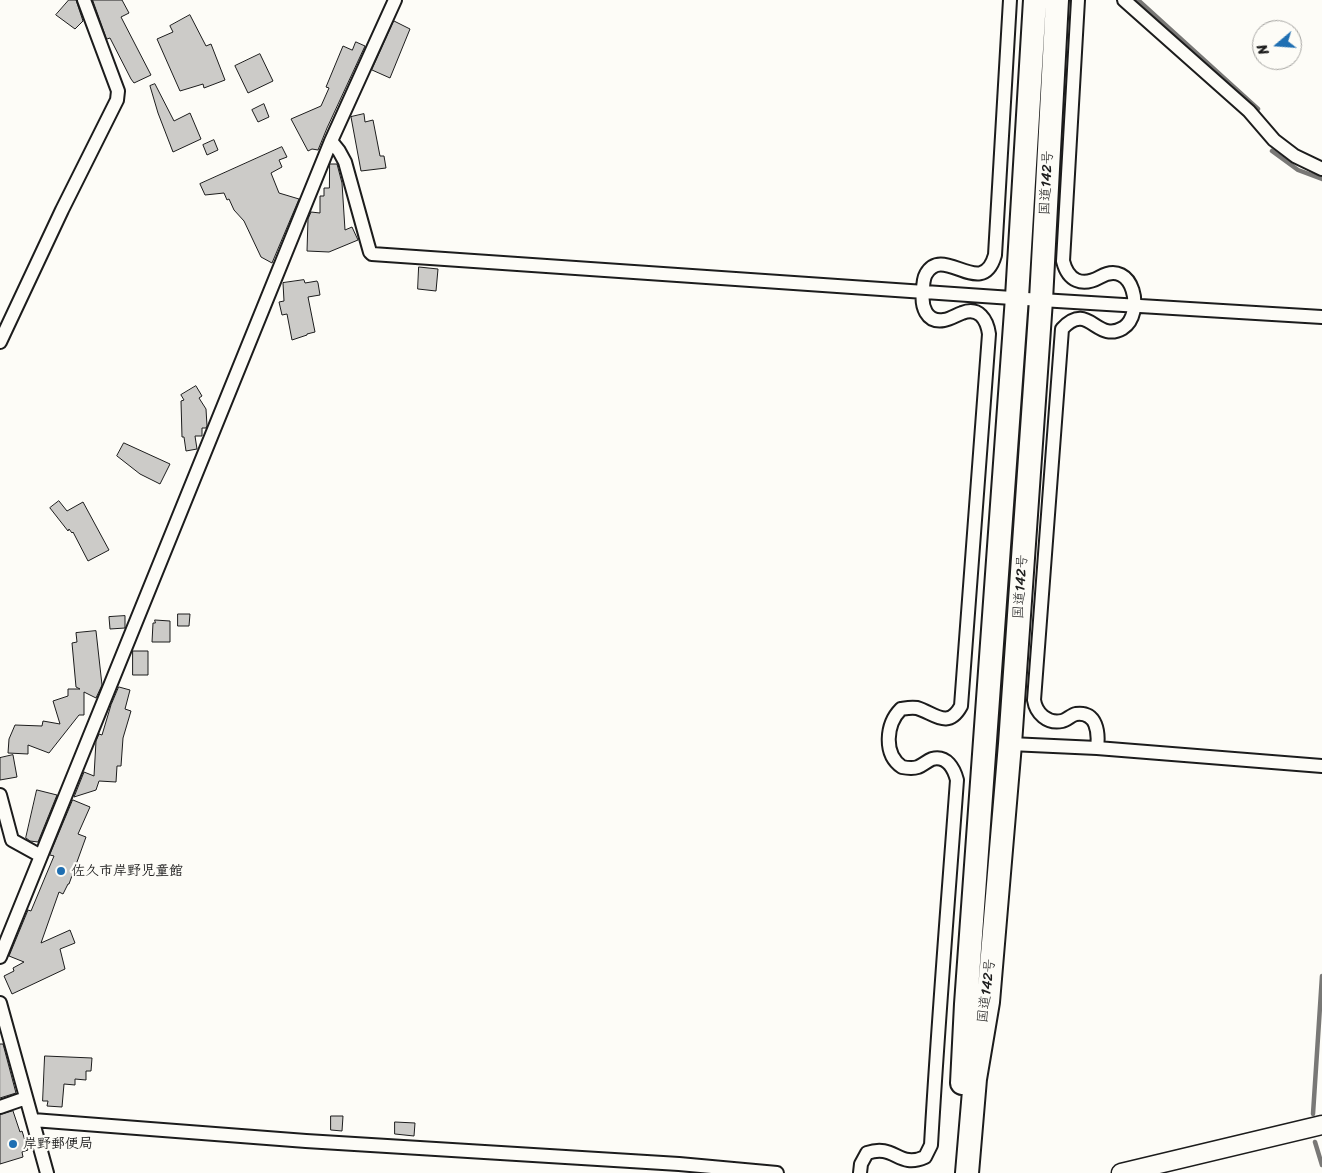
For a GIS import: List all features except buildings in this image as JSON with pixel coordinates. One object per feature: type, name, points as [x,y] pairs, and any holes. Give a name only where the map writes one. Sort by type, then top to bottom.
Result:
[{"type":"highway","name":"国道142号","points":[[965,1173],[959,1152],[966,1004],[1017,297],[1035,0]]},
{"type":"highway","name":"国道142号","points":[[965,1173],[975,1079],[988,1002],[1010,744],[1041,300],[1067,3]]},
{"type":"street","points":[[0,342],[117,100],[118,90],[84,0]]},
{"type":"street","points":[[0,957],[331,141],[395,0]]},
{"type":"street","points":[[860,1173],[861,1164],[868,1153],[882,1149],[912,1162],[925,1157],[931,1145],[957,780],[951,764],[938,758],[916,767],[902,767],[891,757],[889,749],[892,722],[901,710],[916,708],[939,718],[946,718],[953,716],[961,706],[990,334],[984,318],[972,311],[965,311],[943,321],[930,317],[925,313],[922,305],[926,272],[932,267],[947,264],[968,273],[982,273],[992,263],[995,255],[1010,0]]},
{"type":"street","points":[[1124,0],[1249,110],[1274,140],[1295,156],[1322,169]]},
{"type":"street","points":[[1067,3],[1065,269],[1073,279],[1080,282],[1093,281],[1114,272],[1126,278],[1132,286],[1134,305],[1131,319],[1121,329],[1100,330],[1086,319],[1076,318],[1062,329],[1034,700],[1036,710],[1043,718],[1062,721],[1078,714],[1087,715],[1096,722],[1098,731],[1097,748]]},
{"type":"street","points":[[331,141],[345,162],[368,246],[372,254],[1041,300],[1322,317]]},
{"type":"street","points":[[1010,744],[1097,748],[1322,766]]},
{"type":"street","points":[[0,795],[12,840],[41,856]]},
{"type":"street","points":[[0,1003],[47,1173]]},
{"type":"street","points":[[0,1108],[26,1098]]},
{"type":"street","points":[[33,1120],[306,1141],[679,1164],[777,1173]]},
{"type":"street","points":[[1121,1173],[1322,1125]]},
{"type":"waterway","points":[[1138,0],[1258,109]]},
{"type":"waterway","points":[[1272,151],[1298,170],[1322,179]]},
{"type":"waterway","points":[[1313,1114],[1322,976]]},
{"type":"waterway","points":[[1315,1142],[1322,1165]]},
{"type":"place","name":"佐久市岸野児童館","points":[[61,871]]},
{"type":"place","name":"岸野郵便局","points":[[13,1144]]}]
